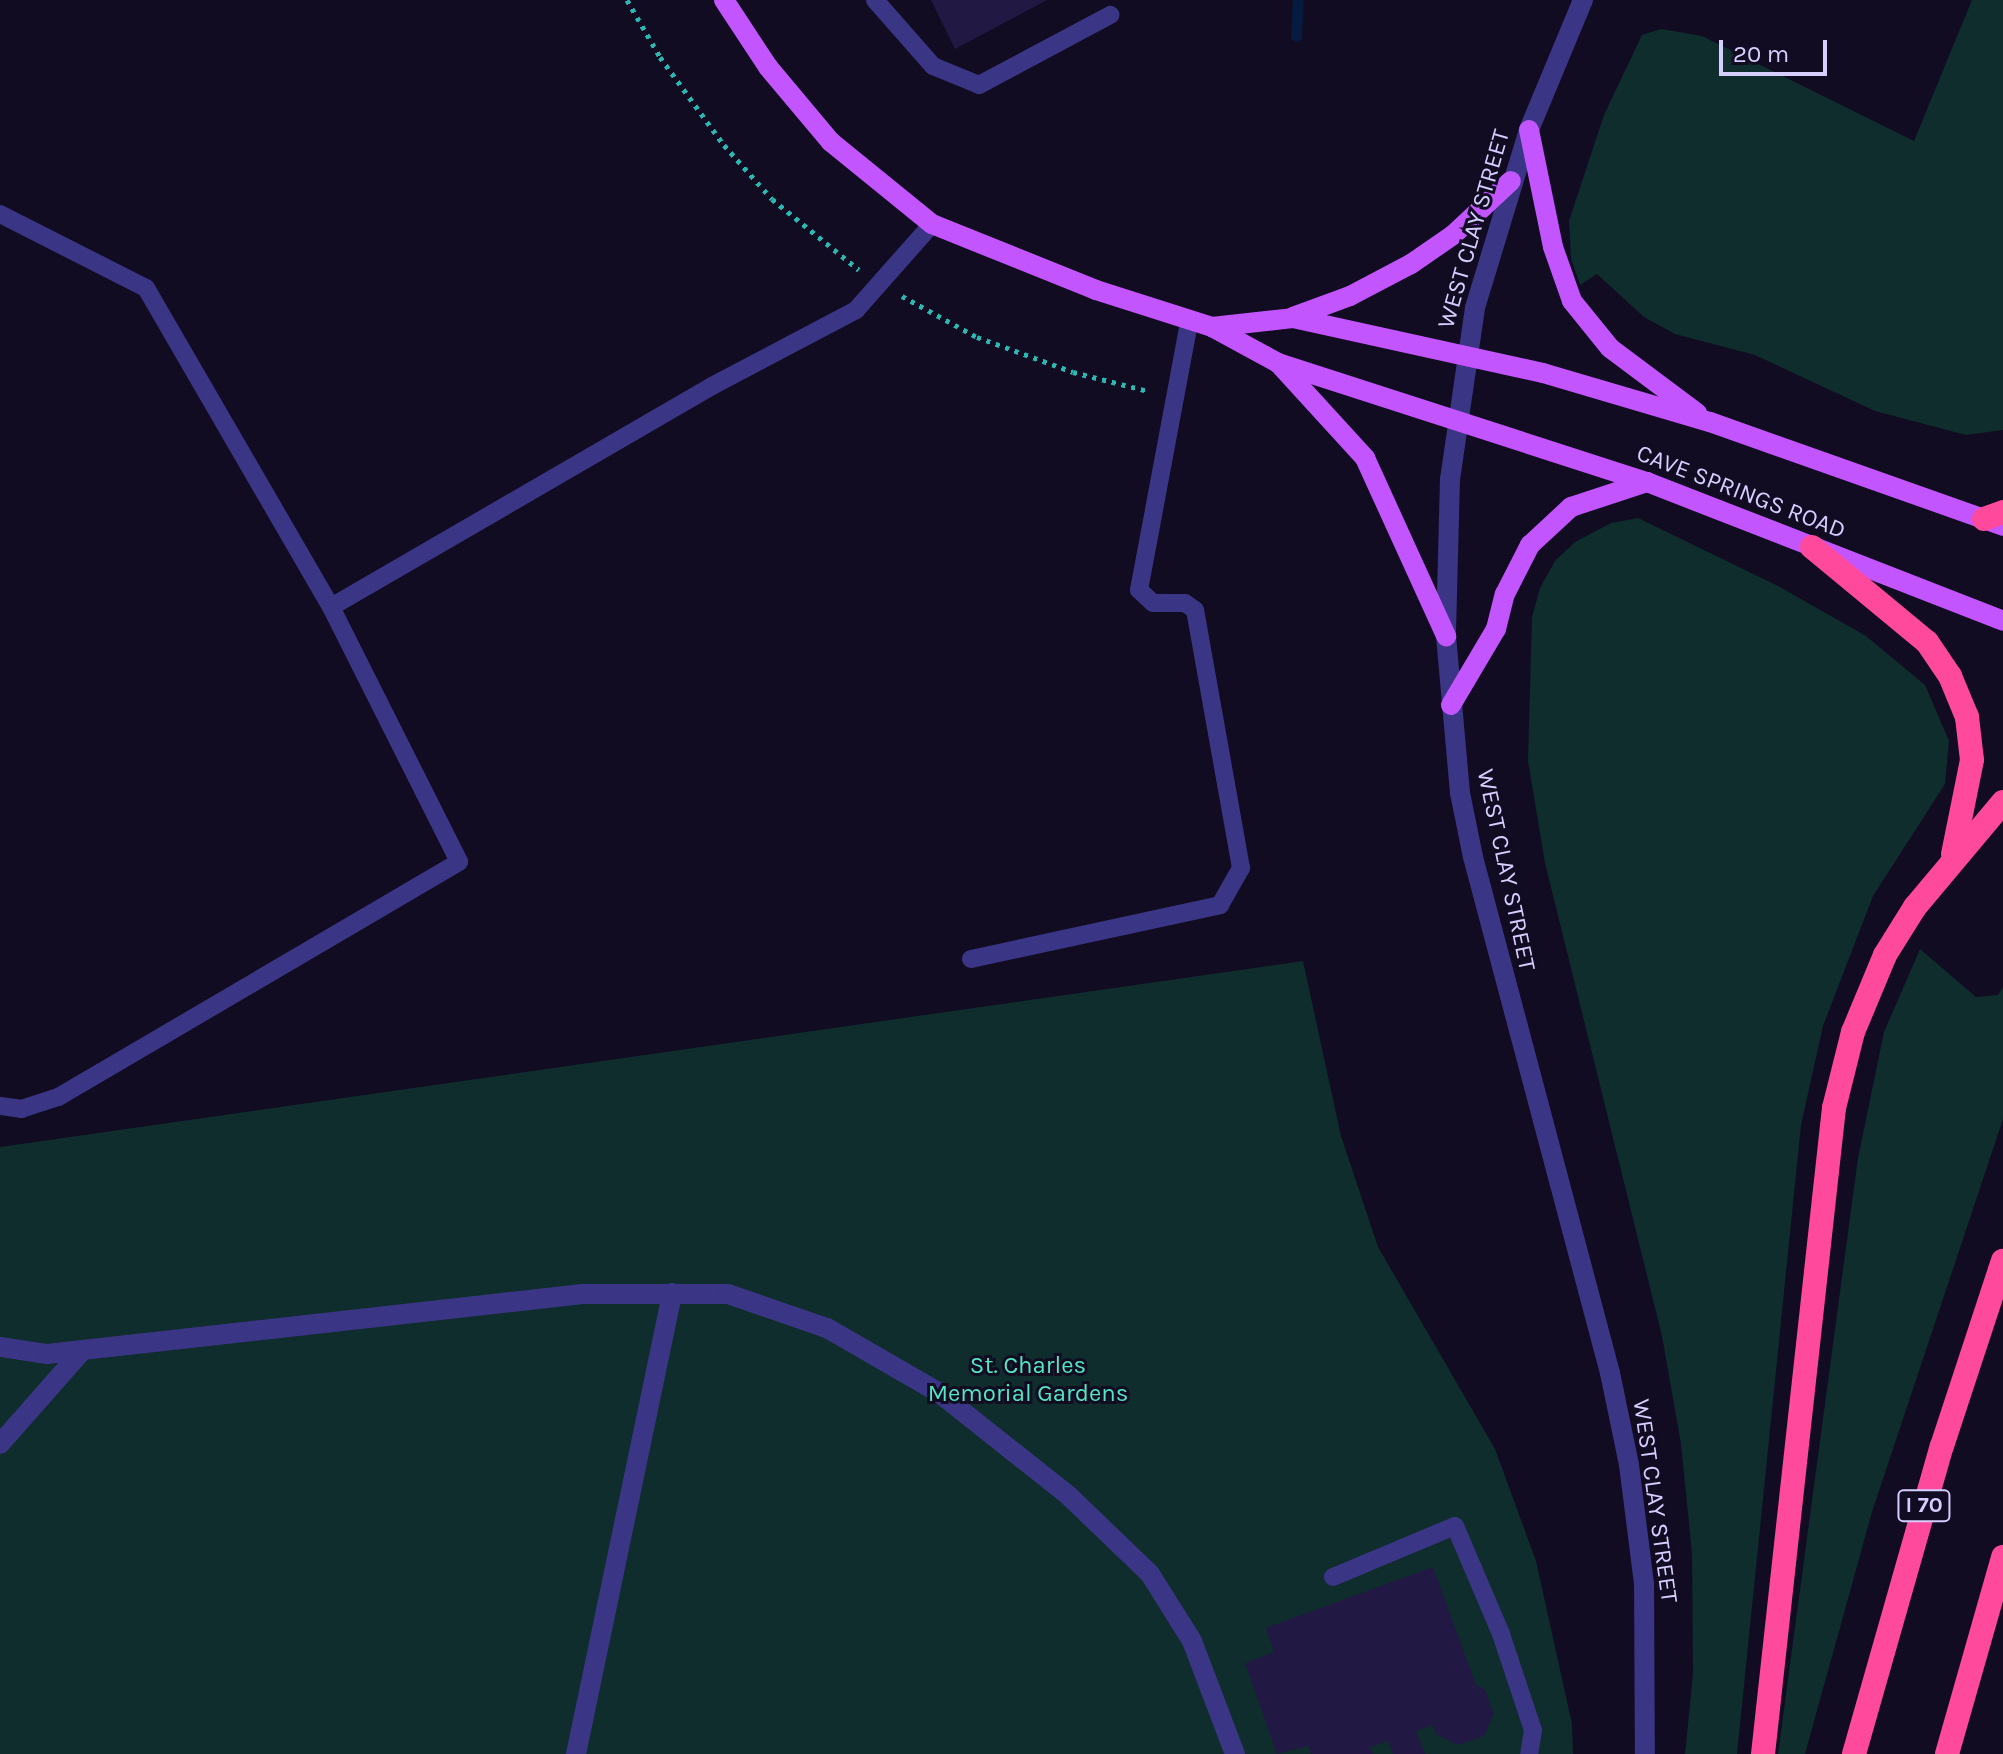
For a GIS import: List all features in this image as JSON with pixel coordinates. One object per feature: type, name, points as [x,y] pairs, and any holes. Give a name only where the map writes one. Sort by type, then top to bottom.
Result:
[{"type":"highway","points":[[1812,547],[1927,642],[1950,676],[1967,717],[1972,760],[1951,860]]},
{"type":"highway","points":[[1763,1754],[1834,1108],[1853,1032],[1885,955],[1951,860],[2003,802]]},
{"type":"highway","name":"I 70","points":[[1854,1754],[1942,1446],[2003,1261]]},
{"type":"highway","points":[[1947,1754],[2003,1557]]},
{"type":"main road","points":[[724,0],[768,67],[831,142],[932,224],[1189,322],[1212,327],[1278,363],[1365,458],[1446,636]]},
{"type":"main road","points":[[1529,130],[1553,247],[1572,301],[1610,348],[1710,422]]},
{"type":"main road","points":[[1212,327],[1293,318],[1350,296],[1411,264],[1453,235],[1511,181]]},
{"type":"main road","name":"CAVE SPRINGS ROAD","points":[[1293,318],[1466,354],[1710,422],[1997,519]]},
{"type":"main road","name":"CAVE SPRINGS ROAD","points":[[1278,363],[1647,482],[2003,621]]},
{"type":"main road","points":[[1451,705],[1496,629],[1505,594],[1530,545],[1571,507],[1647,482]]},
{"type":"street","name":"WEST CLAY STREET","points":[[1583,0],[1511,181],[1466,354],[1445,550],[1446,636],[1460,793],[1491,939],[1582,1265],[1629,1465],[1644,1583],[1645,1754]]},
{"type":"street","points":[[576,1754],[672,1293]]},
{"type":"street","points":[[0,1347],[47,1354],[82,1351],[583,1294],[728,1294],[827,1328],[938,1392],[1069,1496],[1150,1574],[1192,1641],[1235,1754]]},
{"type":"street","points":[[0,1444],[82,1351]]},
{"type":"lane","points":[[875,0],[933,66],[979,85],[1110,15]]},
{"type":"lane","points":[[0,214],[146,288],[331,607],[459,862],[58,1097],[22,1109],[0,1106]]},
{"type":"lane","points":[[331,607],[712,386],[856,310],[883,285],[932,224]]},
{"type":"lane","points":[[971,959],[1220,905],[1241,868],[1195,610],[1185,603],[1153,603],[1139,590],[1189,322]]},
{"type":"lane","points":[[1333,1577],[1455,1526],[1501,1634],[1533,1730],[1529,1754]]},
{"type":"path","points":[[627,0],[660,57],[772,199],[883,285],[977,337],[1073,372],[1177,399]]},
{"type":"green space","points":[[1972,0],[2003,0],[2003,430],[1966,435],[1875,411],[1755,355],[1675,334],[1644,317],[1597,274],[1580,285],[1571,258],[1569,221],[1604,115],[1642,35],[1661,29],[1702,36],[1914,141]]},
{"type":"green space","points":[[1638,518],[1778,586],[1866,636],[1925,685],[1949,741],[1945,784],[1873,896],[1823,1026],[1801,1125],[1737,1754],[1685,1754],[1693,1674],[1692,1553],[1681,1444],[1662,1336],[1545,863],[1528,761],[1532,617],[1540,588],[1555,561],[1575,542],[1611,523]]},
{"type":"green space","points":[[1920,949],[1976,997],[1998,995],[2003,987],[2003,1119],[1872,1512],[1805,1754],[1778,1754],[1858,1158],[1884,1032]]},
{"type":"green space","name":"St. Charles Memorial Gardens","points":[[1303,961],[1341,1136],[1378,1247],[1495,1449],[1536,1561],[1572,1724],[1573,1754],[0,1754],[0,1147]]},
{"type":"building","points":[[931,0],[1047,0],[955,49]]},
{"type":"building","points":[[1433,1567],[1476,1685],[1485,1690],[1494,1714],[1484,1736],[1458,1745],[1436,1734],[1433,1725],[1416,1731],[1425,1754],[1393,1754],[1388,1741],[1370,1747],[1373,1754],[1311,1754],[1308,1746],[1277,1754],[1245,1663],[1274,1652],[1266,1628]]},
{"type":"waterway","points":[[1296,36],[1298,0]]}]
